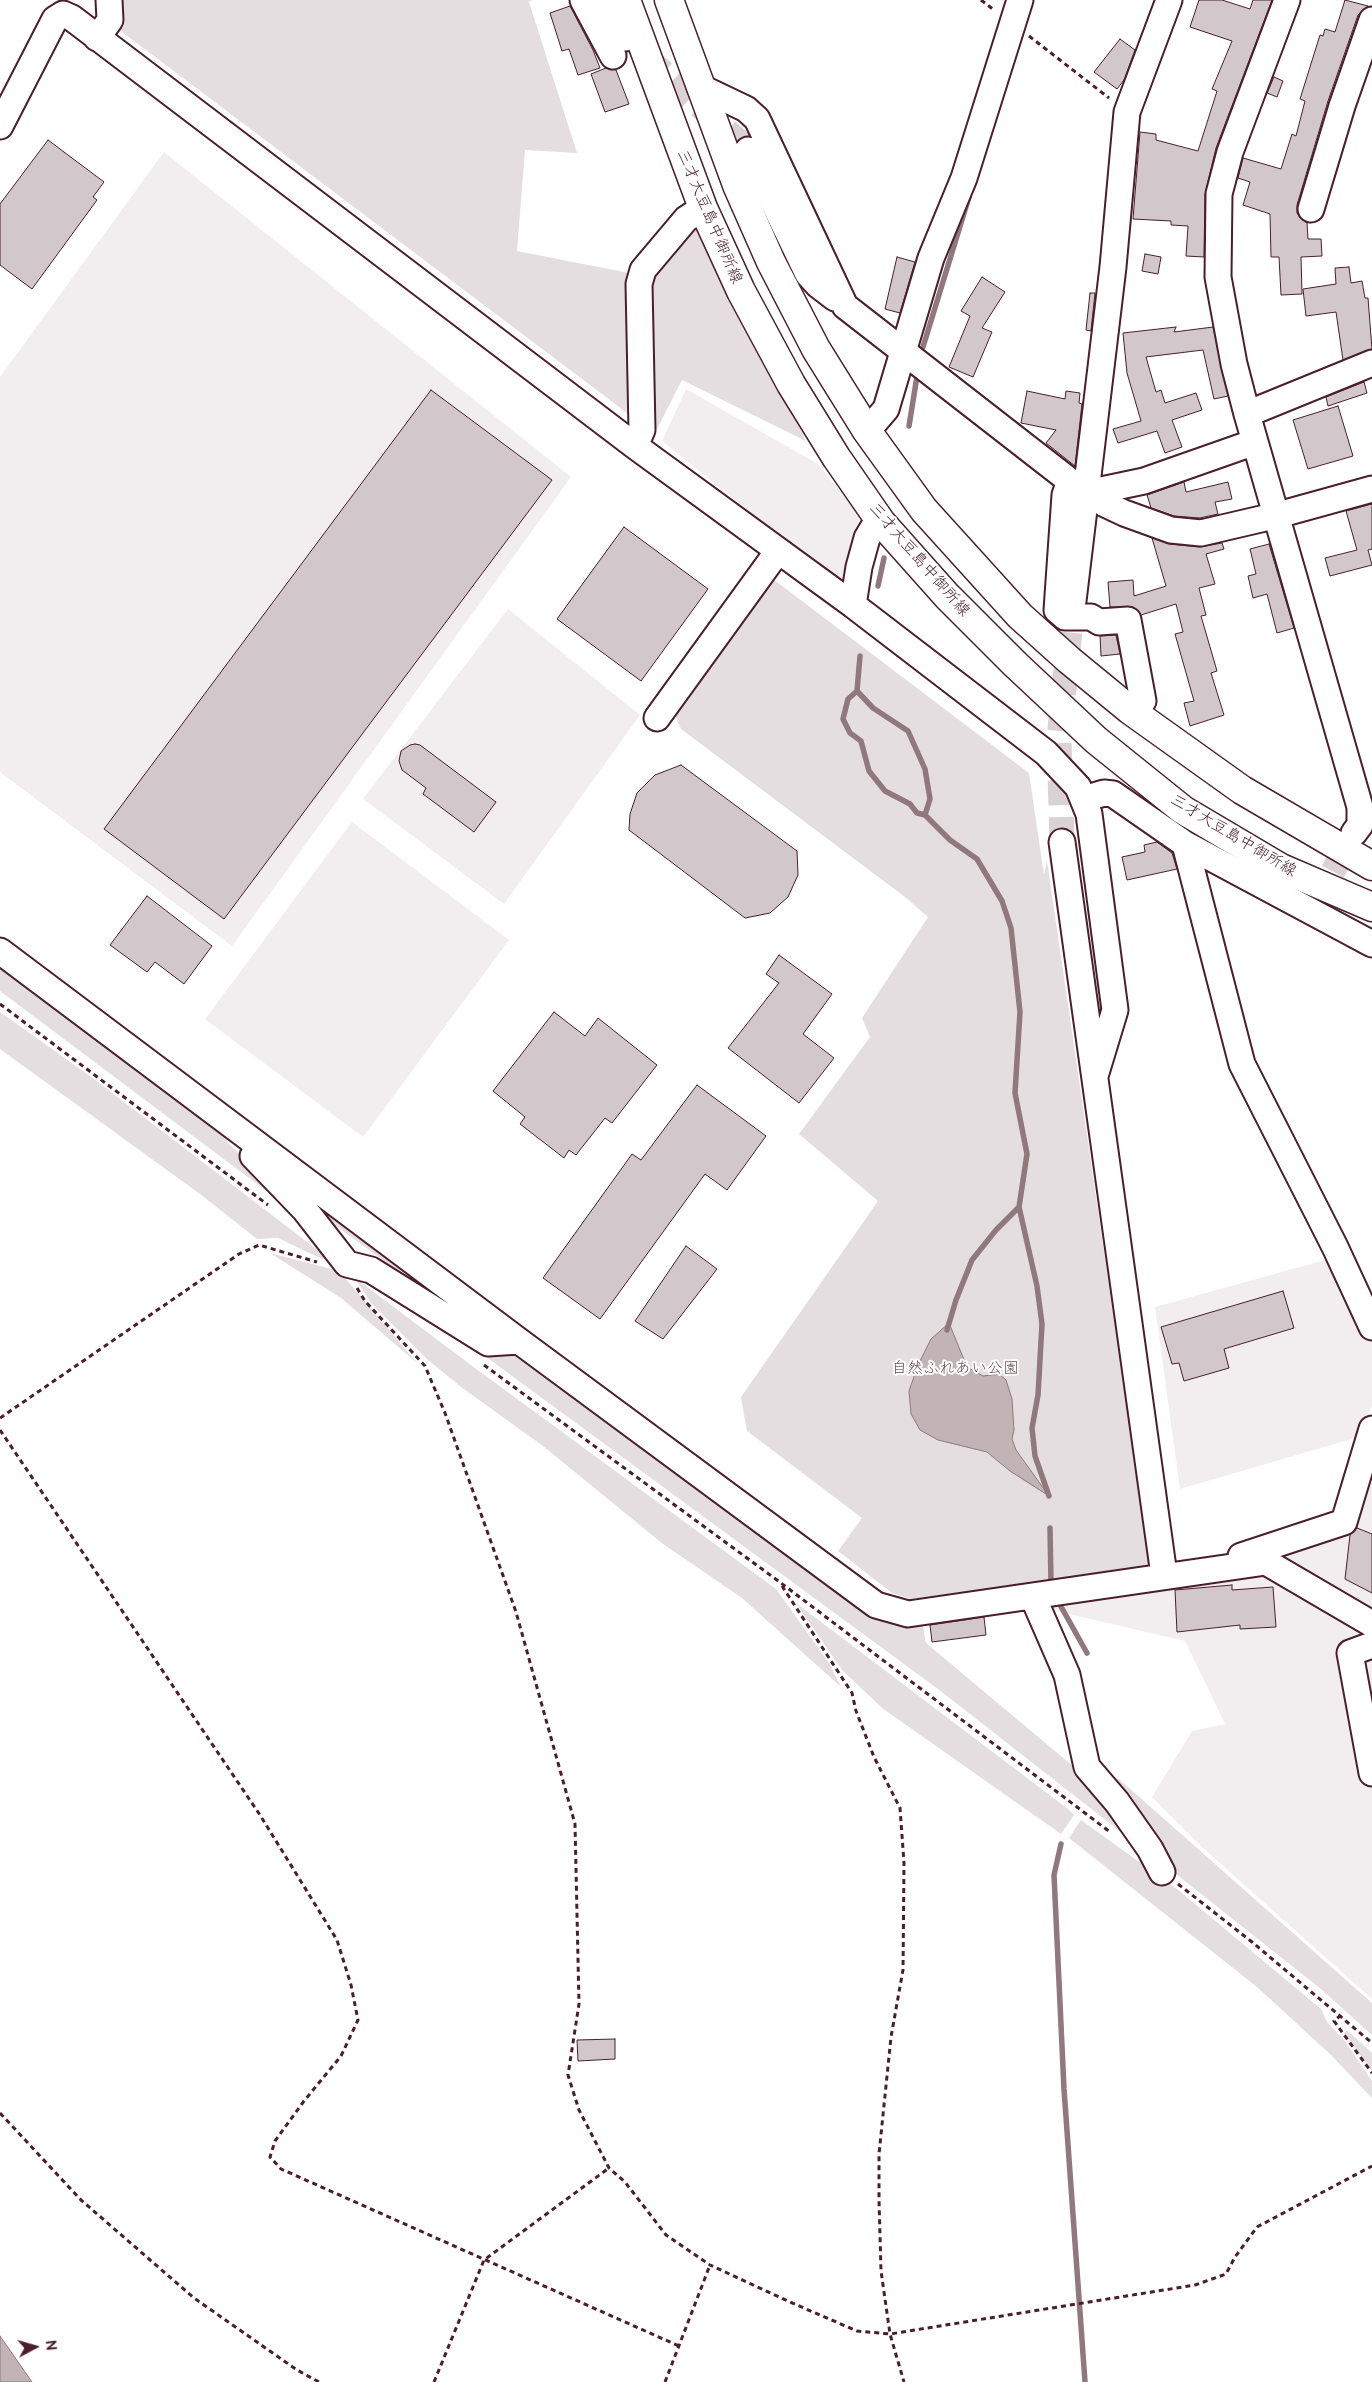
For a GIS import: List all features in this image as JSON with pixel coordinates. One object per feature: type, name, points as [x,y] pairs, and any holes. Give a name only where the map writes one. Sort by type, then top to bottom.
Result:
[{"type":"main road","name":"三才大豆島中御所線","points":[[626,0],[703,208],[741,290],[791,384],[836,457],[881,522],[947,596],[1096,740],[1183,810],[1280,868],[1372,907]]},
{"type":"main road","points":[[669,0],[719,137],[771,262],[816,349],[867,432],[924,510],[1027,622],[1130,710],[1242,790],[1372,866]]},
{"type":"main road","points":[[1310,830],[1365,835]]},
{"type":"main road","points":[[1280,868],[1372,922]]},
{"type":"street","points":[[97,38],[110,20],[109,0]]},
{"type":"street","points":[[582,0],[619,47],[604,0]]},
{"type":"street","points":[[867,432],[886,409],[931,258],[964,178],[1020,0]]},
{"type":"street","points":[[1143,702],[1128,620],[1099,622],[1082,609],[1079,487],[1113,267],[1127,112],[1169,0]]},
{"type":"street","points":[[1286,0],[1230,152],[1219,194],[1218,277],[1234,364],[1247,414],[1278,515],[1360,807],[1365,835]]},
{"type":"street","points":[[0,126],[54,18],[63,14],[72,18],[635,446],[853,605],[1046,753],[1070,777],[1084,799],[1089,814],[1114,1010],[1095,1076]]},
{"type":"street","points":[[1310,210],[1342,106],[1372,20]]},
{"type":"street","points":[[700,87],[746,109],[761,127],[845,306]]},
{"type":"street","points":[[719,137],[730,121],[743,115],[752,115]]},
{"type":"street","points":[[748,150],[808,274],[818,285],[1079,487],[1124,514],[1171,530],[1200,533],[1278,515],[1372,489]]},
{"type":"street","points":[[635,446],[642,430],[639,284],[643,270],[686,218],[703,208]]},
{"type":"street","points":[[1247,414],[1372,363]]},
{"type":"street","points":[[1079,487],[1144,481],[1255,442]]},
{"type":"street","points":[[853,605],[859,566],[867,538],[873,528],[881,522]]},
{"type":"street","points":[[657,718],[778,551]]},
{"type":"street","points":[[1084,799],[1104,793],[1113,794],[1185,844],[1313,908],[1372,944]]},
{"type":"street","points":[[1062,842],[1164,1575]]},
{"type":"street","points":[[1185,844],[1242,1064],[1335,1247],[1372,1327]]},
{"type":"street","points":[[0,951],[519,1341],[876,1604],[908,1614],[1033,1597],[1164,1575],[1266,1562],[1372,1624]]},
{"type":"street","points":[[217,1114],[238,1141],[305,1210],[347,1264],[371,1270],[488,1343],[519,1341]]},
{"type":"street","points":[[1199,1571],[1344,1522],[1372,1429]]},
{"type":"street","points":[[1033,1597],[1067,1674],[1087,1767],[1117,1802],[1145,1841],[1162,1872]]},
{"type":"street","points":[[1372,1645],[1350,1653],[1372,1774]]},
{"type":"path","points":[[1027,35],[1127,112]]},
{"type":"path","points":[[0,1004],[276,1211]]},
{"type":"path","points":[[0,1418],[245,1251],[259,1245],[335,1267],[347,1264],[346,1273],[365,1301],[425,1366],[445,1414],[516,1612],[575,1824],[579,1933],[579,2004],[568,2075],[579,2110],[609,2168],[625,2182],[666,2234],[710,2265],[857,2331],[890,2334],[1195,2285],[1226,2274],[1257,2227],[1372,2166]]},
{"type":"path","points":[[483,1364],[781,1583],[1114,1835]]},
{"type":"path","points":[[0,1430],[260,1815],[338,1940],[351,1985],[358,2020],[341,2056],[304,2100],[275,2141],[270,2157],[281,2169],[679,2346]]},
{"type":"path","points":[[781,1583],[852,1693],[856,1711],[874,1757],[900,1808],[904,1863],[903,1970],[891,2037],[879,2154],[881,2271],[890,2334],[904,2382]]},
{"type":"path","points":[[1162,1872],[1341,2015],[1372,2043]]},
{"type":"path","points":[[1341,2015],[1334,2021],[1372,2073]]},
{"type":"path","points":[[0,2113],[81,2200],[194,2298],[297,2370],[319,2382]]},
{"type":"path","points":[[434,2382],[484,2260],[609,2168]]},
{"type":"path","points":[[665,2382],[710,2265]]},
{"type":"shaded area","points":[[164,152],[571,477],[232,946],[0,772],[0,377]]},
{"type":"shaded area","points":[[686,389],[818,464],[867,524],[846,590],[662,441]]},
{"type":"shaded area","points":[[508,609],[640,715],[504,904],[363,799]]},
{"type":"shaded area","points":[[352,822],[509,940],[363,1137],[205,1019]]},
{"type":"shaded area","points":[[1336,1257],[1372,1343],[1372,1405],[1362,1436],[1180,1489],[1155,1307]]},
{"type":"shaded area","points":[[949,1323],[967,1367],[983,1376],[999,1374],[1006,1380],[1012,1399],[1014,1430],[1012,1439],[1016,1450],[1049,1496],[1010,1471],[987,1452],[938,1440],[920,1430],[911,1414],[909,1391],[918,1365],[931,1339]]},
{"type":"shaded area","points":[[1372,1451],[1372,1999],[1203,1848],[1152,1797],[1192,1731],[1225,1724],[1185,1641],[1034,1606],[1346,1526]]},
{"type":"shaded area","points":[[0,2336],[32,2382],[0,2382]]},
{"type":"green space","points":[[116,0],[532,0],[529,2],[577,153],[525,150],[517,251],[629,273],[631,416],[118,29]]},
{"type":"green space","points":[[696,221],[806,441],[682,380],[655,433],[648,279]]},
{"type":"green space","name":"自然ふれあい公園","points":[[773,579],[1029,773],[1044,875],[1047,861],[1150,1566],[911,1599],[892,1593],[838,1551],[862,1518],[747,1431],[741,1397],[878,1201],[799,1134],[870,1037],[862,1018],[928,917],[905,897],[681,729],[675,715]]},
{"type":"green space","points":[[0,962],[219,1127],[229,1144],[289,1202],[293,1211],[0,991]]},
{"type":"green space","points":[[0,1012],[94,1079],[332,1261],[322,1259],[278,1238],[257,1239],[200,1194],[0,1049]]},
{"type":"green space","points":[[263,1153],[486,1325],[392,1267],[309,1206]]},
{"type":"green space","points":[[270,1253],[339,1271],[417,1363],[341,1298]]},
{"type":"green space","points":[[355,1278],[776,1589],[829,1663],[841,1687],[742,1598],[663,1544],[543,1446],[461,1387],[428,1360],[371,1303]]},
{"type":"green space","points":[[459,1337],[504,1354],[524,1355],[840,1586],[882,1620],[922,1621],[926,1643],[1086,1777],[1140,1847],[938,1689]]},
{"type":"green space","points":[[796,1603],[1068,1809],[1074,1815],[1061,1834],[882,1708],[842,1670]]},
{"type":"green space","points":[[1107,1776],[1119,1779],[1372,2003],[1372,2035],[1321,1989],[1176,1874],[1150,1832]]},
{"type":"green space","points":[[1081,1820],[1178,1890],[1321,2009],[1327,2022],[1344,2040],[1372,2081],[1372,2098],[1331,2055],[1257,1987],[1069,1838]]},
{"type":"green space","points":[[1347,2030],[1372,2053],[1372,2071],[1344,2033]]},
{"type":"building","points":[[1199,0],[1222,0],[1250,9],[1253,0],[1272,0],[1216,148],[1205,194],[1204,257],[1186,256],[1188,226],[1171,225],[1171,221],[1133,219],[1140,132],[1156,134],[1156,140],[1198,151],[1217,91],[1212,89],[1232,41],[1190,27]]},
{"type":"building","points":[[1345,0],[1368,6],[1358,15],[1328,101],[1297,205],[1297,213],[1307,223],[1308,239],[1321,239],[1322,256],[1301,257],[1302,294],[1281,295],[1279,257],[1271,257],[1270,214],[1243,205],[1250,182],[1238,178],[1243,158],[1281,169],[1292,134],[1296,136],[1305,101],[1300,99],[1320,35],[1323,36],[1325,29],[1335,32]]},
{"type":"building","points":[[570,6],[593,50],[600,68],[578,75],[569,49],[562,51],[550,13]]},
{"type":"building","points":[[1120,39],[1135,50],[1124,80],[1117,89],[1094,72]]},
{"type":"building","points":[[606,68],[616,70],[629,104],[605,112],[591,74]]},
{"type":"building","points":[[1274,77],[1283,81],[1277,97],[1267,93]]},
{"type":"building","points":[[48,140],[104,182],[93,197],[97,200],[32,289],[0,265],[0,204]]},
{"type":"building","points":[[1145,254],[1161,257],[1158,274],[1142,271]]},
{"type":"building","points":[[897,257],[915,262],[900,313],[885,309]]},
{"type":"building","points":[[1349,267],[1351,283],[1362,281],[1365,298],[1368,298],[1372,349],[1343,360],[1336,312],[1306,316],[1303,289],[1336,284],[1335,268]]},
{"type":"building","points":[[982,277],[1005,292],[982,328],[992,332],[973,377],[949,367],[970,316],[961,311]]},
{"type":"building","points":[[1090,293],[1095,293],[1091,331],[1086,330]]},
{"type":"building","points":[[1176,327],[1174,332],[1213,327],[1228,396],[1214,399],[1203,350],[1146,357],[1156,392],[1161,390],[1165,403],[1196,393],[1202,410],[1172,420],[1182,447],[1165,453],[1157,431],[1118,443],[1113,429],[1141,421],[1127,373],[1123,333]]},
{"type":"building","points":[[1364,382],[1367,393],[1328,406],[1326,397]]},
{"type":"building","points":[[431,390],[552,480],[224,919],[104,829]]},
{"type":"building","points":[[1027,391],[1065,399],[1066,391],[1080,393],[1079,403],[1082,404],[1075,466],[1046,443],[1056,430],[1021,423]]},
{"type":"building","points":[[1338,406],[1353,456],[1308,469],[1293,420]]},
{"type":"building","points":[[1184,482],[1186,492],[1228,482],[1232,499],[1215,502],[1218,514],[1200,518],[1174,516],[1151,508],[1147,495]]},
{"type":"building","points":[[1372,504],[1372,549],[1368,550],[1372,565],[1330,576],[1325,558],[1357,550],[1346,511]]},
{"type":"building","points":[[624,527],[708,589],[641,681],[557,619]]},
{"type":"building","points":[[1152,538],[1169,544],[1200,547],[1222,543],[1224,549],[1206,554],[1215,584],[1199,588],[1206,615],[1201,616],[1217,671],[1211,673],[1224,715],[1190,726],[1184,703],[1194,701],[1175,634],[1183,632],[1176,604],[1141,615],[1133,607],[1110,607],[1108,582],[1133,580],[1134,596],[1166,586]]},
{"type":"building","points":[[1269,544],[1294,628],[1277,633],[1267,594],[1253,598],[1248,576],[1256,574],[1250,549]]},
{"type":"building","points":[[1116,635],[1120,654],[1101,656],[1100,636]]},
{"type":"building","points":[[415,744],[420,745],[496,802],[474,832],[423,794],[426,788],[402,770],[399,761],[401,751]]},
{"type":"building","points":[[681,765],[797,851],[798,875],[788,897],[770,913],[745,918],[629,830],[630,814],[637,793],[655,775]]},
{"type":"building","points":[[1157,842],[1172,853],[1177,869],[1127,880],[1122,857],[1145,852],[1144,845]]},
{"type":"building","points":[[147,896],[212,946],[184,984],[155,962],[147,972],[110,945]]},
{"type":"building","points":[[779,955],[832,994],[803,1034],[834,1058],[799,1103],[728,1048],[779,983],[766,974]]},
{"type":"building","points":[[554,1012],[585,1036],[598,1018],[657,1065],[612,1123],[605,1118],[576,1155],[569,1150],[564,1158],[520,1124],[525,1117],[493,1091]]},
{"type":"building","points":[[697,1085],[766,1136],[727,1190],[705,1174],[600,1319],[543,1278],[632,1154],[641,1160]]},
{"type":"building","points":[[686,1246],[717,1269],[663,1339],[635,1321]]},
{"type":"building","points":[[1283,1291],[1294,1328],[1224,1349],[1229,1368],[1184,1381],[1179,1363],[1172,1364],[1161,1327]]},
{"type":"building","points":[[1357,1528],[1372,1534],[1372,1593],[1345,1579],[1350,1535]]},
{"type":"building","points":[[1232,1585],[1232,1590],[1273,1587],[1276,1627],[1240,1629],[1240,1625],[1177,1632],[1175,1590]]},
{"type":"building","points":[[984,1617],[986,1635],[932,1642],[930,1625]]},
{"type":"building","points":[[615,2039],[615,2059],[578,2061],[577,2040]]},
{"type":"waterway","points":[[923,347],[969,197]]},
{"type":"waterway","points":[[909,426],[918,370]]},
{"type":"waterway","points":[[878,586],[884,558]]},
{"type":"waterway","points":[[860,656],[857,691],[873,708],[908,731],[925,769],[930,799],[925,815],[950,840],[977,859],[1002,901],[1011,928],[1020,1012],[1015,1093],[1027,1154],[1019,1207],[1037,1286],[1042,1324],[1038,1395],[1032,1428],[1035,1456],[1049,1496]]},
{"type":"waterway","points":[[857,691],[848,699],[843,719],[850,733],[861,741],[869,771],[885,791],[910,804],[917,813],[925,815]]},
{"type":"waterway","points":[[947,1330],[956,1300],[972,1260],[996,1230],[1019,1207]]},
{"type":"waterway","points":[[1050,1528],[1051,1583]]},
{"type":"waterway","points":[[1059,1603],[1087,1653]]},
{"type":"waterway","points":[[1061,1844],[1054,1875],[1064,2089],[1085,2382]]},
{"type":"tunnel","points":[[645,56],[748,150]]},
{"type":"tunnel","points":[[1062,842],[1059,739],[1073,601]]},
{"type":"tunnel","points":[[1315,904],[1354,833]]}]
